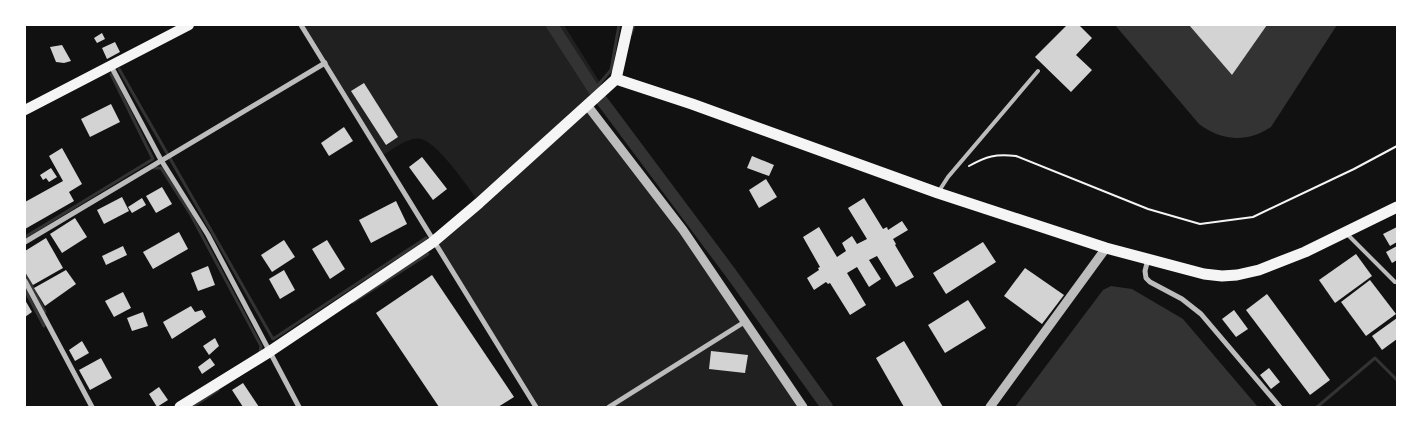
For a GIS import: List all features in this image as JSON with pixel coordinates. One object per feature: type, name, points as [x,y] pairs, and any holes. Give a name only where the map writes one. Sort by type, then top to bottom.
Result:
[{"type":"main road","points":[[25,110],[189,25]]},
{"type":"main road","points":[[180,407],[269,352],[433,242],[479,203],[616,79],[628,25]]},
{"type":"main road","points":[[616,79],[678,99],[938,193],[1106,248],[1204,274],[1222,276],[1259,270],[1290,258],[1397,207]]},
{"type":"street","points":[[301,25],[536,407]]},
{"type":"street","points":[[25,242],[325,64]]},
{"type":"street","points":[[111,65],[161,160],[208,235],[299,407]]},
{"type":"street","points":[[587,105],[683,230],[803,407]]},
{"type":"street","points":[[990,407],[1106,248]]},
{"type":"street","points":[[1148,259],[1146,278],[1192,306],[1280,407]]},
{"type":"street","points":[[25,281],[92,407]]},
{"type":"street","points":[[609,407],[746,321]]},
{"type":"lane","points":[[938,193],[948,177],[1038,72]]},
{"type":"lane","points":[[1345,232],[1395,282]]},
{"type":"path","points":[[948,177],[984,158],[999,154],[1016,156],[1148,209],[1200,224],[1252,216],[1354,169],[1397,146]]},
{"type":"shaded area","points":[[301,25],[564,25],[604,89],[587,105],[683,230],[803,407],[536,407],[433,242],[479,203],[453,167],[428,142],[421,139],[411,140],[382,156]]},
{"type":"shaded area","points":[[1115,25],[1189,25],[1232,75],[1267,25],[1337,25],[1271,127],[1253,136],[1235,138],[1217,134],[1199,124]]},
{"type":"shaded area","points":[[1111,286],[1132,289],[1183,319],[1258,407],[1015,407],[1103,290]]},
{"type":"building","points":[[1067,25],[1079,25],[1092,38],[1076,55],[1092,70],[1071,92],[1035,57]]},
{"type":"building","points":[[1189,25],[1267,25],[1232,75]]},
{"type":"building","points":[[102,33],[105,39],[97,43],[94,38]]},
{"type":"building","points":[[115,42],[120,52],[107,59],[102,48]]},
{"type":"building","points":[[62,45],[71,61],[64,63],[56,62],[50,47]]},
{"type":"building","points":[[364,83],[398,137],[386,145],[351,91]]},
{"type":"building","points":[[111,104],[120,122],[90,137],[81,119]]},
{"type":"building","points":[[344,127],[353,141],[329,156],[321,143]]},
{"type":"building","points":[[62,148],[82,184],[69,192],[74,201],[25,229],[25,202],[63,181],[49,156]]},
{"type":"building","points":[[752,156],[774,165],[769,176],[747,168]]},
{"type":"building","points":[[422,157],[447,189],[433,200],[409,167]]},
{"type":"building","points":[[51,168],[57,177],[49,182],[46,178],[43,180],[40,175]]},
{"type":"building","points":[[766,179],[777,197],[759,208],[749,190]]},
{"type":"building","points":[[162,187],[172,204],[156,213],[146,196]]},
{"type":"building","points":[[122,197],[129,211],[104,224],[97,210]]},
{"type":"building","points":[[142,198],[146,205],[132,213],[128,207]]},
{"type":"building","points":[[864,198],[883,229],[887,227],[888,230],[902,221],[908,230],[893,239],[914,277],[896,287],[877,256],[869,260],[881,279],[869,287],[857,267],[847,273],[866,305],[850,315],[830,283],[826,282],[814,290],[807,278],[819,270],[818,268],[820,267],[803,237],[819,227],[837,257],[846,251],[842,243],[852,236],[857,244],[867,239],[848,208]]},
{"type":"building","points":[[396,201],[407,224],[371,243],[359,220]]},
{"type":"building","points":[[75,218],[87,237],[62,253],[50,234]]},
{"type":"building","points":[[1397,227],[1397,242],[1390,246],[1383,234]]},
{"type":"building","points":[[179,232],[188,249],[153,269],[143,252]]},
{"type":"building","points":[[46,238],[63,268],[33,285],[25,272],[25,251]]},
{"type":"building","points":[[284,240],[295,257],[272,272],[261,255]]},
{"type":"building","points":[[327,240],[345,269],[330,279],[312,249]]},
{"type":"building","points":[[983,242],[996,262],[946,294],[933,273]]},
{"type":"building","points":[[123,246],[127,255],[106,265],[102,256]]},
{"type":"building","points":[[1397,246],[1397,260],[1392,263],[1386,252]]},
{"type":"building","points":[[1356,254],[1372,276],[1335,303],[1319,280]]},
{"type":"building","points":[[208,266],[215,285],[198,291],[191,273]]},
{"type":"building","points":[[1025,268],[1064,295],[1042,324],[1004,296]]},
{"type":"building","points":[[66,270],[76,284],[45,306],[34,288]]},
{"type":"building","points":[[284,270],[295,290],[280,299],[269,279]]},
{"type":"building","points":[[432,275],[514,397],[498,407],[439,407],[376,313]]},
{"type":"building","points":[[1370,280],[1396,314],[1366,336],[1341,302]]},
{"type":"building","points":[[123,292],[131,308],[114,317],[105,301]]},
{"type":"building","points":[[1267,294],[1330,380],[1310,395],[1246,310]]},
{"type":"building","points":[[25,300],[32,312],[25,317]]},
{"type":"building","points":[[968,300],[986,328],[945,353],[928,325]]},
{"type":"building","points":[[191,306],[195,312],[202,310],[206,317],[172,339],[163,322]]},
{"type":"building","points":[[1234,310],[1248,329],[1236,337],[1222,319]]},
{"type":"building","points":[[143,312],[148,326],[132,331],[127,318]]},
{"type":"building","points":[[1397,318],[1397,339],[1382,350],[1372,336]]},
{"type":"building","points":[[215,338],[219,346],[209,355],[203,346]]},
{"type":"building","points":[[82,341],[89,353],[75,361],[69,350]]},
{"type":"building","points":[[904,341],[943,407],[904,407],[876,358]]},
{"type":"building","points":[[711,351],[748,355],[745,373],[709,369]]},
{"type":"building","points":[[101,358],[112,378],[90,390],[79,370]]},
{"type":"building","points":[[210,358],[215,365],[202,374],[198,367]]},
{"type":"building","points":[[1269,368],[1280,382],[1271,389],[1260,375]]},
{"type":"building","points":[[243,383],[259,407],[243,407],[232,390]]},
{"type":"building","points":[[159,387],[168,400],[157,407],[149,394]]},
{"type":"waterway","points":[[552,25],[594,90],[730,272],[827,407]]},
{"type":"waterway","points":[[594,90],[611,70],[619,25]]},
{"type":"waterway","points":[[631,34],[634,25]]},
{"type":"waterway","points":[[119,69],[273,339],[426,238]]},
{"type":"waterway","points":[[25,237],[153,159],[111,74]]},
{"type":"waterway","points":[[153,168],[161,168],[191,215],[261,346],[260,352]]},
{"type":"waterway","points":[[353,302],[428,254]]},
{"type":"waterway","points":[[25,273],[45,312]]},
{"type":"waterway","points":[[25,290],[44,326]]},
{"type":"waterway","points":[[1317,407],[1375,358],[1397,380]]},
{"type":"waterway","points":[[192,407],[218,390]]}]
